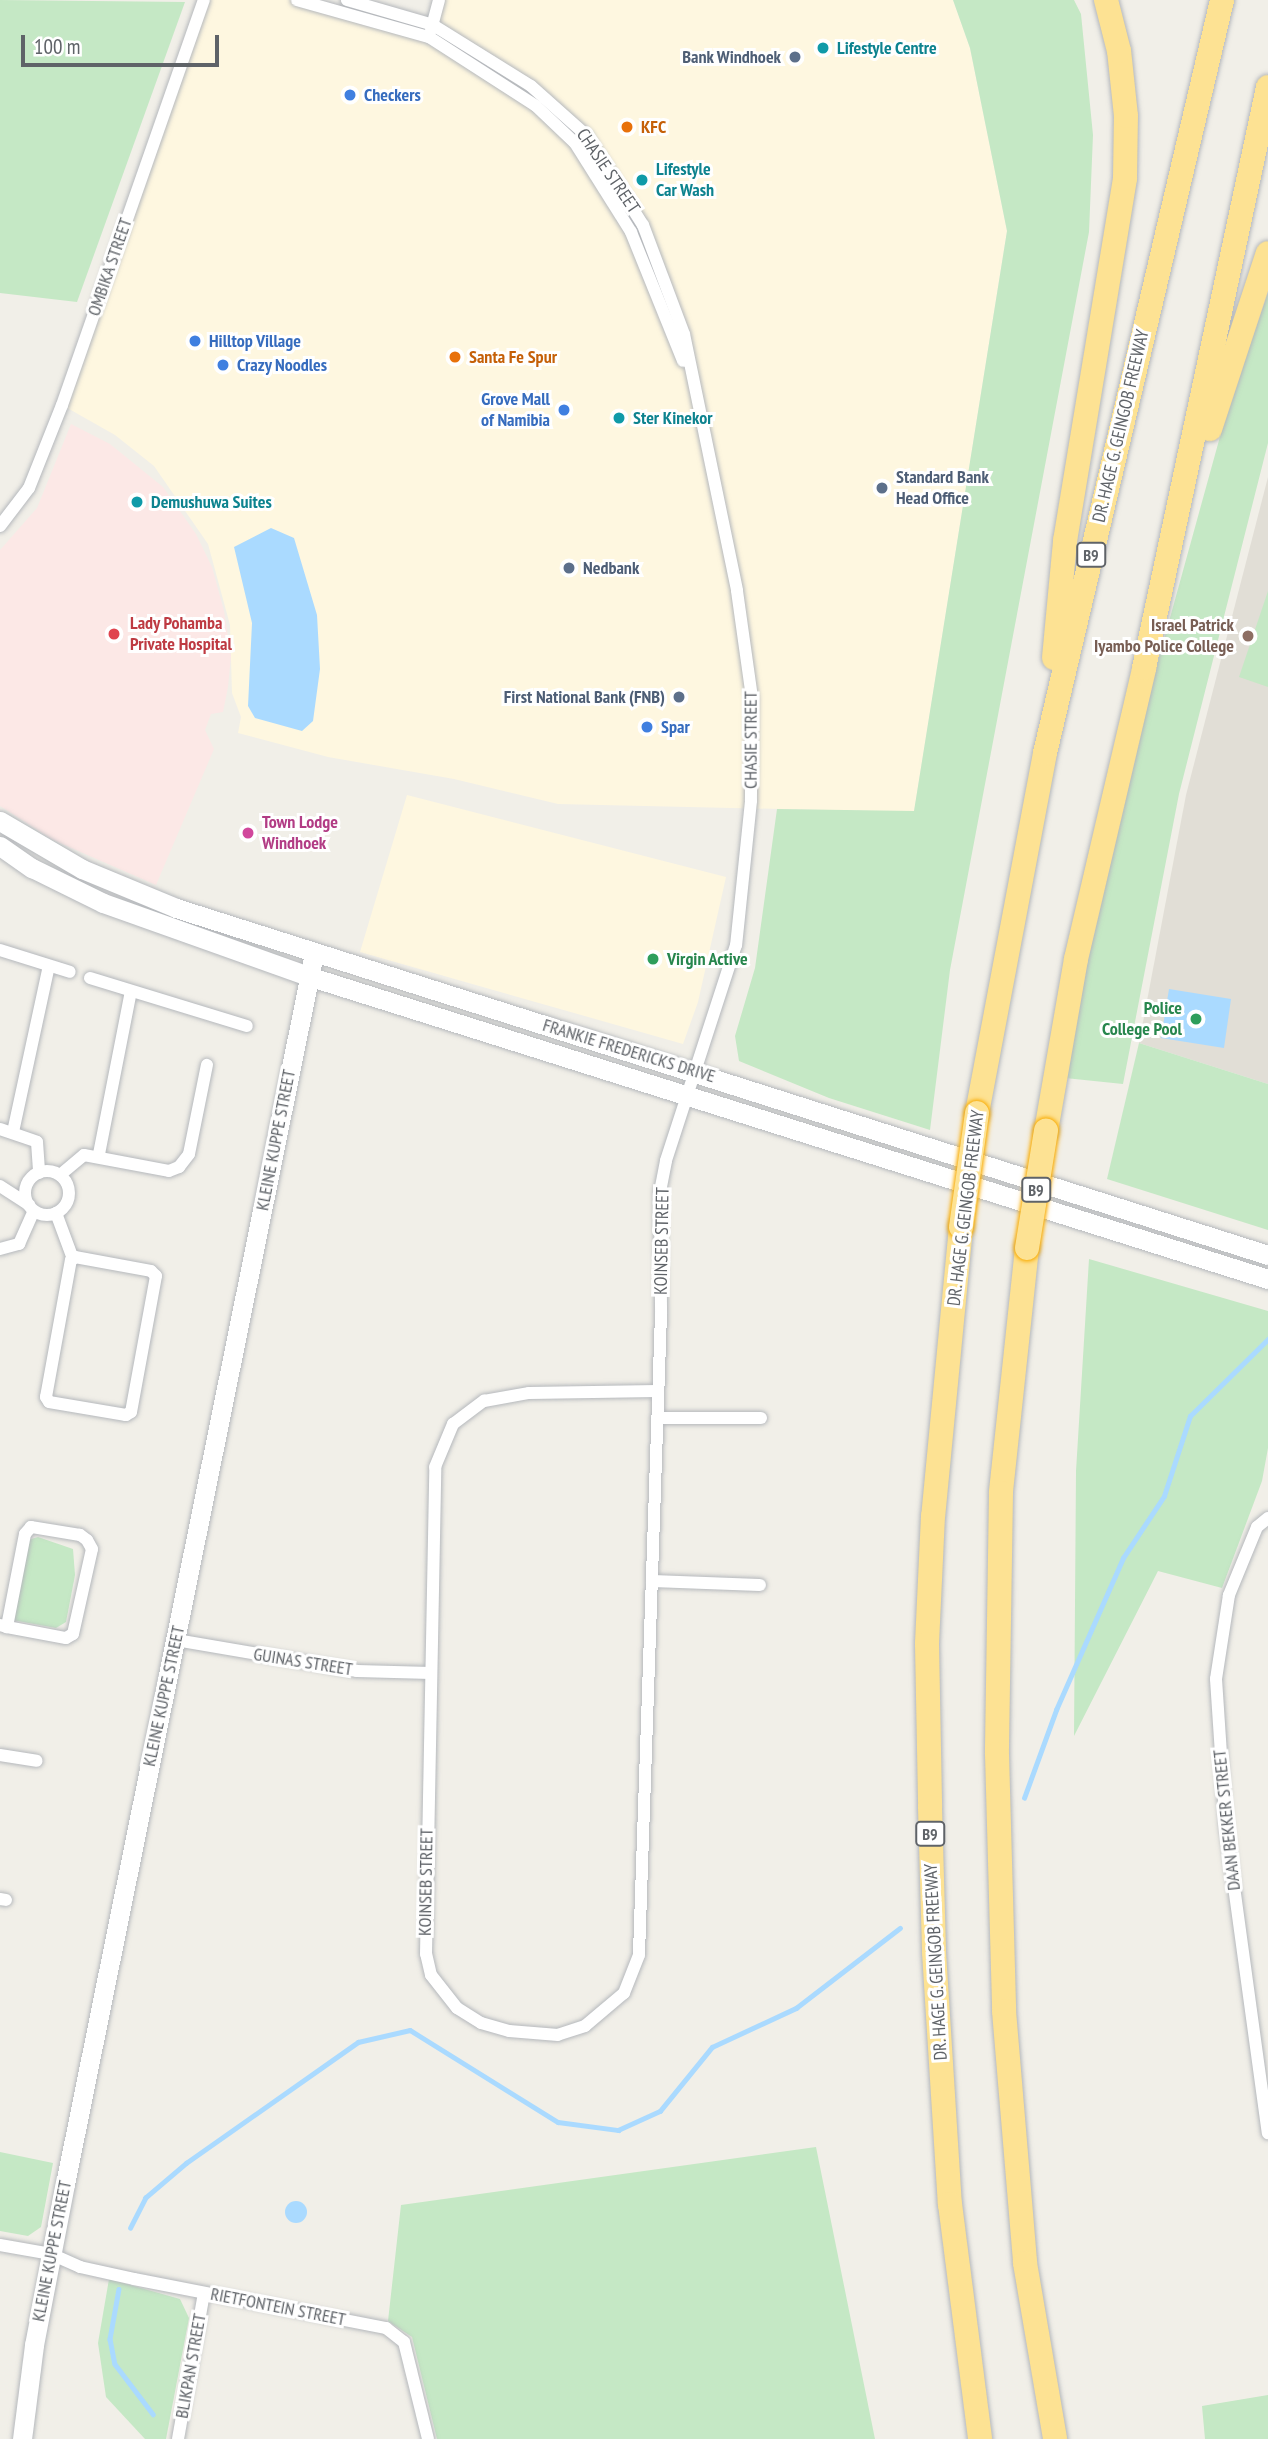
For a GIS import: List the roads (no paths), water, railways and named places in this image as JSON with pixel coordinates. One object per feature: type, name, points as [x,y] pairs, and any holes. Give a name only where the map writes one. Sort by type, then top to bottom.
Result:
[{"type":"highway","points":[[1045,753],[1065,541],[1125,178],[1126,116],[1119,51],[1106,0]]},
{"type":"highway","name":"DR. HAGE G. GEINGOB FREEWAY","points":[[981,2439],[950,2204],[934,1952],[930,1807],[928,1644],[933,1516],[961,1227],[977,1113],[1045,753],[1222,0]]},
{"type":"highway","name":"B9","points":[[1055,2439],[1025,2263],[1004,2011],[996,1754],[1001,1493],[1027,1248],[1076,959],[1163,579],[1268,87]]},
{"type":"highway","points":[[1163,579],[1268,254]]},
{"type":"main road","name":"FRANKIE FREDERICKS DRIVE","points":[[0,821],[113,883],[314,953],[697,1072],[1268,1255]]},
{"type":"main road","name":"FRANKIE FREDERICKS DRIVE","points":[[0,846],[32,868],[103,903],[308,976],[1268,1279]]},
{"type":"main road","name":"KLEINE KUPPE STREET","points":[[22,2439],[51,2254],[314,953]]},
{"type":"street","name":"OMBIKA STREET","points":[[0,526],[29,488],[62,405],[205,0]]},
{"type":"street","name":"CHASIE STREET","points":[[297,0],[431,31]]},
{"type":"street","name":"CHASIE STREET","points":[[347,0],[431,31],[531,86],[586,135],[643,225],[684,334],[748,652],[754,735],[739,923],[689,1095]]},
{"type":"street","points":[[431,31],[439,0]]},
{"type":"street","points":[[0,950],[69,972]]},
{"type":"street","points":[[0,1250],[19,1244],[32,1208],[25,1192],[35,1175],[37,1142],[7,1130],[49,965]]},
{"type":"street","points":[[90,978],[247,1026]]},
{"type":"street","points":[[99,1154],[131,991]]},
{"type":"street","points":[[2,1186],[35,1175],[60,1175],[76,1158],[99,1154],[169,1171],[179,1167],[189,1154],[207,1065]]},
{"type":"street","name":"KOINSEB STREET","points":[[657,1391],[503,1394],[484,1401],[453,1424],[435,1467],[424,1932],[431,1975],[457,2008],[481,2023],[537,2035],[558,2035],[585,2026],[624,1993],[639,1955],[657,1418],[660,1192],[666,1161],[689,1095]]},
{"type":"street","points":[[55,1213],[69,1197],[67,1183],[60,1175]]},
{"type":"street","points":[[2,1186],[32,1208],[55,1213]]},
{"type":"street","points":[[55,1213],[73,1259],[46,1397],[49,1402],[126,1415],[131,1412],[156,1276],[151,1270],[73,1259]]},
{"type":"street","points":[[657,1418],[761,1418]]},
{"type":"street","name":"DAAN BEKKER STREET","points":[[1268,1518],[1257,1527],[1229,1595],[1216,1679],[1226,1828],[1264,2066],[1268,2133]]},
{"type":"street","points":[[31,1527],[80,1535],[87,1540],[92,1549],[74,1634],[66,1638],[4,1626],[25,1534],[31,1527]]},
{"type":"street","points":[[652,1581],[761,1585]]},
{"type":"street","name":"GUINAS STREET","points":[[176,1640],[357,1671],[431,1673]]},
{"type":"street","points":[[0,1755],[37,1761]]},
{"type":"street","name":"RIETFONTEIN STREET","points":[[0,2245],[51,2254],[79,2267],[386,2328],[404,2342],[428,2439]]},
{"type":"street","name":"BLIKPAN STREET","points":[[178,2439],[204,2293]]},
{"type":"water","points":[[271,528],[294,538],[317,615],[320,669],[313,721],[302,731],[255,718],[248,706],[252,623],[234,547]]},
{"type":"water","name":"Police College Pool","points":[[1169,989],[1231,999],[1224,1048],[1161,1038]]},
{"type":"water","points":[[296,2201],[304,2204],[307,2212],[304,2220],[296,2223],[288,2220],[285,2212],[288,2204]]},
{"type":"waterway","points":[[1024,1798],[1056,1710],[1123,1558],[1164,1496],[1190,1416],[1268,1339]]},
{"type":"waterway","points":[[130,2228],[145,2198],[186,2163],[358,2042],[410,2030],[558,2122],[618,2130],[660,2111],[712,2047],[796,2008],[900,1928]]},
{"type":"waterway","points":[[119,2289],[110,2339],[115,2364],[153,2414]]},
{"type":"place","name":"Lifestyle Centre","points":[[823,48]]},
{"type":"place","name":"Bank Windhoek","points":[[795,57]]},
{"type":"place","name":"Checkers","points":[[350,95]]},
{"type":"place","name":"KFC","points":[[627,127]]},
{"type":"place","name":"Lifestyle Car Wash","points":[[642,180]]},
{"type":"place","name":"Hilltop Village","points":[[195,341]]},
{"type":"place","name":"Santa Fe Spur","points":[[455,357]]},
{"type":"place","name":"Crazy Noodles","points":[[223,365]]},
{"type":"place","name":"Grove Mall of Namibia","points":[[564,410]]},
{"type":"place","name":"Ster Kinekor","points":[[619,418]]},
{"type":"place","name":"Standard Bank Head Office","points":[[882,488]]},
{"type":"place","name":"Demushuwa Suites","points":[[137,502]]},
{"type":"place","name":"Nedbank","points":[[569,568]]},
{"type":"place","name":"Lady Pohamba Private Hospital","points":[[114,634]]},
{"type":"place","name":"Israel Patrick Iyambo Police College","points":[[1248,636]]},
{"type":"place","name":"First National Bank (FNB)","points":[[679,697]]},
{"type":"place","name":"Spar","points":[[647,727]]},
{"type":"place","name":"Town Lodge Windhoek","points":[[248,833]]},
{"type":"place","name":"Virgin Active","points":[[653,959]]},
{"type":"place","name":"Police College Pool","points":[[1196,1019]]}]
